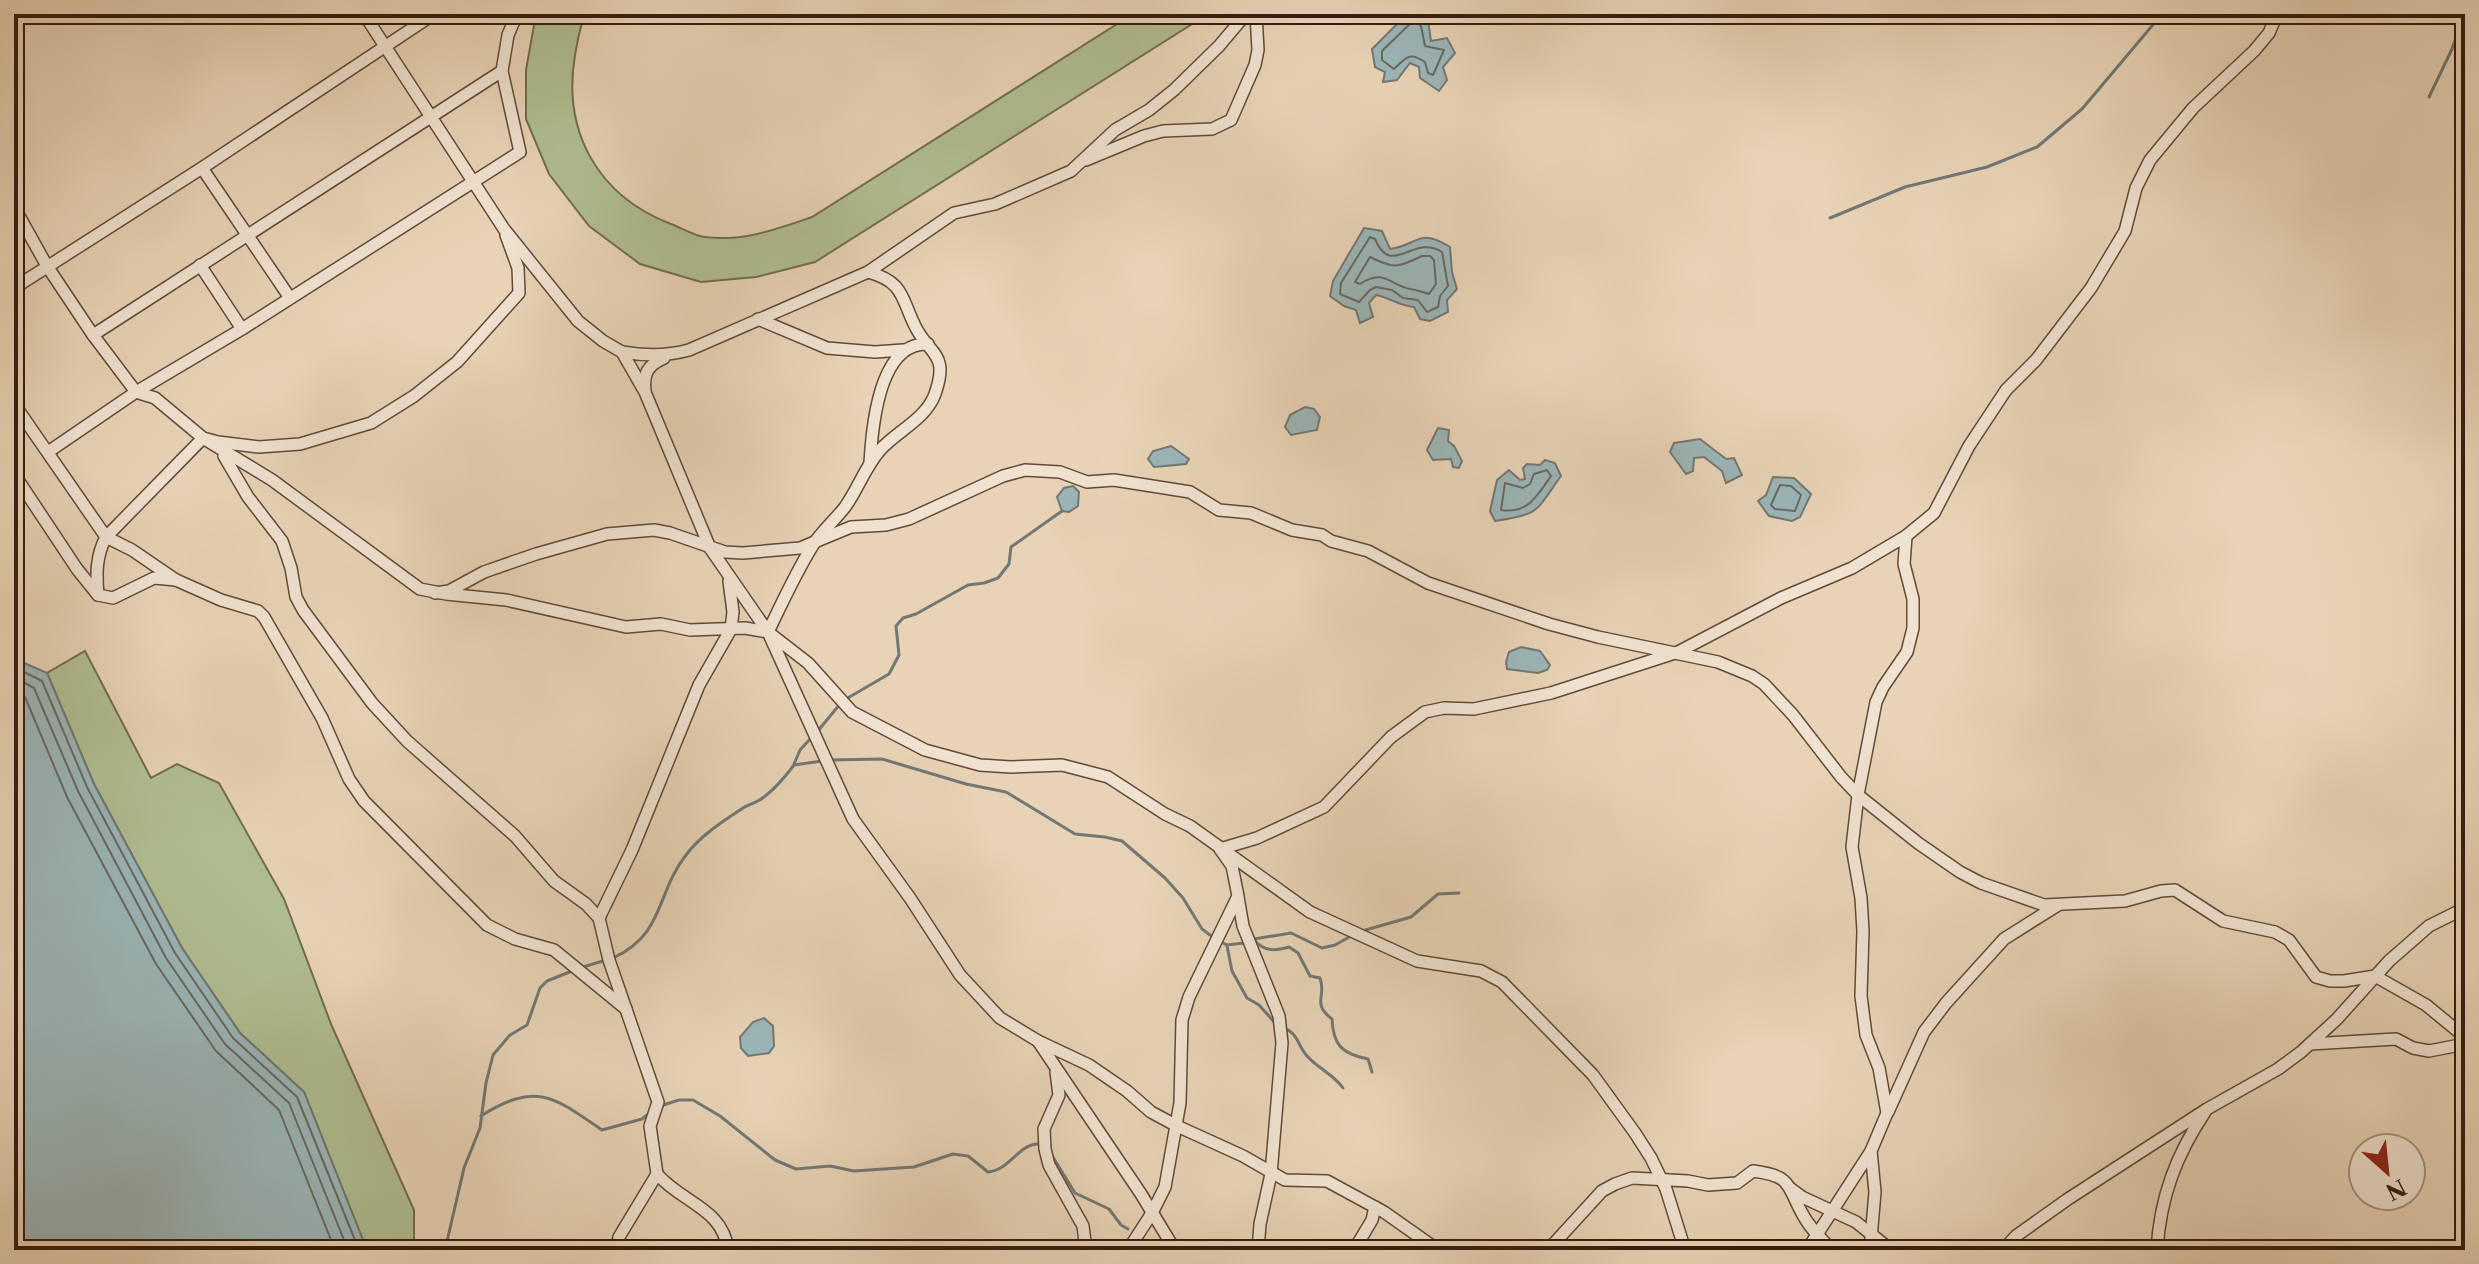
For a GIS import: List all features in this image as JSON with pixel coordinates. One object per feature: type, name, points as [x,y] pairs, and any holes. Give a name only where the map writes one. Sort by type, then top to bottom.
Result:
[{"type":"street","points":[[364,14],[504,229],[578,321],[622,352],[672,355]]},
{"type":"street","points":[[14,288],[434,14]]},
{"type":"street","points":[[48,452],[136,392],[242,329],[520,152],[502,71],[508,35],[517,14]]},
{"type":"street","points":[[645,392],[644,380],[652,363],[868,272],[954,213],[995,204],[1062,176],[1082,162],[1115,130],[1149,110],[1174,90],[1219,46],[1246,14]]},
{"type":"street","points":[[1082,162],[1144,136],[1163,131],[1212,129],[1231,120],[1255,65],[1258,50],[1256,14]]},
{"type":"street","points":[[1220,849],[1257,838],[1324,807],[1391,737],[1425,712],[1444,708],[1474,709],[1551,693],[1678,652],[1781,598],[1852,568],[1906,536],[1934,513],[1969,446],[2006,390],[2036,360],[2091,288],[2125,231],[2136,188],[2150,160],[2193,108],[2254,51],[2269,33],[2277,14]]},
{"type":"street","points":[[93,335],[502,71]]},
{"type":"street","points":[[202,168],[290,298]]},
{"type":"street","points":[[14,207],[47,266],[136,392],[155,398],[203,438],[272,480],[420,589],[506,600],[626,627],[661,624],[690,630],[745,628],[768,632],[808,663],[852,712],[925,750],[980,765],[1062,765],[1108,777],[1165,814],[1190,826],[1310,912],[1417,961],[1481,971],[1502,982],[1593,1075],[1635,1133],[1661,1179],[1685,1250]]},
{"type":"street","points":[[203,438],[259,447],[300,444],[371,423],[386,415],[457,362],[519,293],[518,268],[504,229]]},
{"type":"street","points":[[200,265],[242,329]]},
{"type":"street","points":[[768,632],[814,544],[845,506],[870,463],[880,450],[925,412],[934,396],[939,362],[935,350],[916,329],[905,298],[895,284],[884,276],[868,272]]},
{"type":"street","points":[[758,319],[827,348],[875,352],[928,344]]},
{"type":"street","points":[[870,463],[879,400],[894,362],[903,350]]},
{"type":"street","points":[[622,352],[645,392],[710,548],[768,632],[853,819],[960,975],[1000,1018],[1038,1041],[1089,1065],[1151,1112],[1285,1180],[1327,1181],[1375,1207],[1438,1250]]},
{"type":"street","points":[[14,404],[106,537],[132,550],[176,580],[221,600],[258,611],[264,617],[322,718],[356,790],[465,906],[487,925],[515,939],[554,950],[627,1011]]},
{"type":"street","points":[[98,595],[96,572],[100,547],[106,537],[203,438]]},
{"type":"street","points":[[218,448],[248,497],[282,541],[296,597],[303,610],[372,703],[407,741],[515,836],[554,881],[586,904],[599,918],[609,960],[658,1102],[650,1126],[657,1174],[619,1237],[617,1250]]},
{"type":"street","points":[[435,593],[449,591],[484,572],[536,554],[607,534],[654,530],[710,548],[743,553],[800,548],[851,527],[886,525],[909,519],[1003,476],[1025,470],[1044,469],[1087,482],[1114,480],[1190,492],[1219,510],[1251,513],[1292,530],[1310,531],[1331,541],[1368,551],[1428,583],[1549,624],[1718,662],[1752,676],[1764,684],[1793,715],[1858,795],[1960,872],[2034,903],[2059,905],[2125,901],[2175,890],[2223,921],[2275,932],[2289,940],[2316,977],[2344,981],[2375,976],[2426,1005],[2465,1037]]},
{"type":"street","points":[[14,474],[77,569],[98,595],[113,598],[154,578],[176,580]]},
{"type":"street","points":[[1887,1113],[1879,1068],[1866,1035],[1861,996],[1861,898],[1852,847],[1858,795],[1876,702],[1907,652],[1913,628],[1913,599],[1904,564],[1906,536]]},
{"type":"street","points":[[599,918],[632,850],[699,685],[731,629],[732,592],[727,572]]},
{"type":"street","points":[[1220,849],[1232,866],[1243,926],[1279,1016],[1282,1043],[1271,1174],[1260,1224],[1258,1250]]},
{"type":"street","points":[[1128,1250],[1165,1187],[1177,1126],[1182,1020],[1189,997],[1238,896]]},
{"type":"street","points":[[1807,1250],[1871,1151],[1924,1032],[2004,939],[2059,905]]},
{"type":"street","points":[[2003,1250],[2016,1236],[2068,1199],[2207,1109],[2278,1069],[2337,1019],[2375,976],[2429,926],[2465,908]]},
{"type":"street","points":[[2310,1044],[2396,1039],[2413,1048],[2429,1051],[2465,1044]]},
{"type":"street","points":[[1038,1041],[1175,1250]]},
{"type":"street","points":[[1056,1069],[1059,1095],[1044,1129],[1045,1149],[1049,1165],[1083,1226],[1086,1250]]},
{"type":"street","points":[[2157,1250],[2161,1211],[2172,1176],[2184,1144],[2207,1109]]},
{"type":"street","points":[[1870,1250],[1875,1192],[1871,1151]]},
{"type":"street","points":[[1548,1250],[1602,1191],[1632,1178],[1708,1185],[1737,1183],[1753,1171],[1773,1174],[1784,1180],[1803,1215],[1832,1250]]},
{"type":"street","points":[[657,1174],[695,1206],[712,1214],[721,1225],[728,1250]]},
{"type":"street","points":[[1791,1189],[1873,1234],[1891,1250]]},
{"type":"street","points":[[1354,1250],[1372,1220],[1375,1207]]},
{"type":"green space","points":[[536,14],[586,14],[575,55],[572,83],[574,110],[580,135],[605,179],[623,197],[645,212],[697,235],[733,238],[812,217],[1133,14],[1208,14],[815,262],[756,277],[701,282],[640,264],[589,226],[549,174],[526,119],[526,70]]},
{"type":"green space","points":[[85,651],[151,778],[177,764],[219,783],[284,899],[331,1024],[414,1210],[414,1250],[367,1250],[304,1092],[240,1033],[182,948],[94,784],[47,673]]},
{"type":"water","points":[[1407,14],[1418,14],[1428,20],[1431,41],[1447,38],[1455,53],[1443,67],[1447,80],[1439,91],[1420,78],[1419,67],[1410,63],[1397,80],[1383,82],[1385,72],[1375,67],[1372,49]]},
{"type":"water","points":[[1364,228],[1382,231],[1390,249],[1425,238],[1450,247],[1457,289],[1447,300],[1448,312],[1430,321],[1420,319],[1414,307],[1376,295],[1369,303],[1373,317],[1360,323],[1356,310],[1330,296],[1333,281]]},
{"type":"water","points":[[1305,407],[1314,409],[1320,417],[1317,430],[1291,435],[1285,427],[1290,415]]},
{"type":"water","points":[[1438,428],[1449,430],[1448,441],[1462,461],[1459,468],[1453,467],[1451,459],[1433,460],[1427,450]]},
{"type":"water","points":[[1700,439],[1726,459],[1734,458],[1742,475],[1726,483],[1722,471],[1704,457],[1694,458],[1693,471],[1686,474],[1670,452],[1674,443]]},
{"type":"water","points":[[1171,446],[1189,459],[1186,464],[1154,467],[1148,459],[1153,451]]},
{"type":"water","points":[[1545,460],[1555,463],[1561,476],[1541,504],[1521,516],[1495,521],[1490,511],[1497,480],[1509,470],[1520,480],[1525,479],[1523,468],[1527,464],[1540,465]]},
{"type":"water","points":[[1773,477],[1794,478],[1811,494],[1800,517],[1792,521],[1769,516],[1758,501],[1766,495]]},
{"type":"water","points":[[1073,486],[1079,492],[1078,506],[1069,512],[1062,511],[1057,497],[1064,488]]},
{"type":"water","points":[[1521,647],[1540,651],[1550,665],[1547,670],[1538,673],[1507,669],[1509,652]]},
{"type":"water","points":[[22,662],[47,673],[94,784],[182,948],[240,1033],[304,1092],[367,1250],[14,1250],[14,667]]},
{"type":"water","points":[[764,1018],[773,1026],[774,1046],[769,1053],[748,1056],[741,1048],[740,1037],[753,1022]]},
{"type":"waterway","points":[[1830,218],[1905,187],[1987,167],[2037,147],[2082,109],[2162,14]]},
{"type":"waterway","points":[[2429,97],[2452,49],[2464,14]]},
{"type":"waterway","points":[[846,699],[889,674],[899,655],[896,626],[903,618],[968,585],[998,578],[1009,564],[1011,547],[1062,511]]},
{"type":"waterway","points":[[817,732],[840,704]]},
{"type":"waterway","points":[[794,764],[800,750],[812,737]]},
{"type":"waterway","points":[[830,760],[882,759],[966,784],[1006,792],[1075,834],[1122,841],[1165,878],[1183,898],[1202,929],[1214,938]]},
{"type":"waterway","points":[[613,958],[630,948],[651,925],[676,869],[698,841],[768,794],[794,765],[822,761]]},
{"type":"waterway","points":[[1362,931],[1411,917],[1438,894],[1459,893]]},
{"type":"waterway","points":[[1254,939],[1291,933],[1322,948],[1351,936]]},
{"type":"waterway","points":[[1254,940],[1266,949],[1289,947],[1298,953],[1310,976],[1320,978],[1322,1009],[1332,1019],[1337,1042],[1345,1051],[1368,1059],[1372,1072]]},
{"type":"waterway","points":[[1221,942],[1227,945],[1244,943]]},
{"type":"waterway","points":[[1227,946],[1232,971],[1247,998],[1259,1005],[1276,1024]]},
{"type":"waterway","points":[[583,967],[606,960]]},
{"type":"waterway","points":[[445,1250],[464,1168],[480,1128],[493,1055],[510,1035],[527,1025],[540,988],[547,981],[572,971]]},
{"type":"waterway","points":[[1283,1028],[1292,1033],[1304,1053],[1343,1088]]},
{"type":"waterway","points":[[481,1116],[500,1105],[531,1096],[557,1102],[602,1130],[642,1119],[651,1112]]},
{"type":"waterway","points":[[660,1106],[679,1100],[693,1100],[720,1116],[775,1160],[796,1169],[830,1166],[854,1171],[914,1167],[953,1154],[968,1156],[988,1172],[1003,1167],[1026,1148],[1040,1144]]},
{"type":"waterway","points":[[1051,1154],[1075,1193],[1109,1209],[1128,1229]]}]
